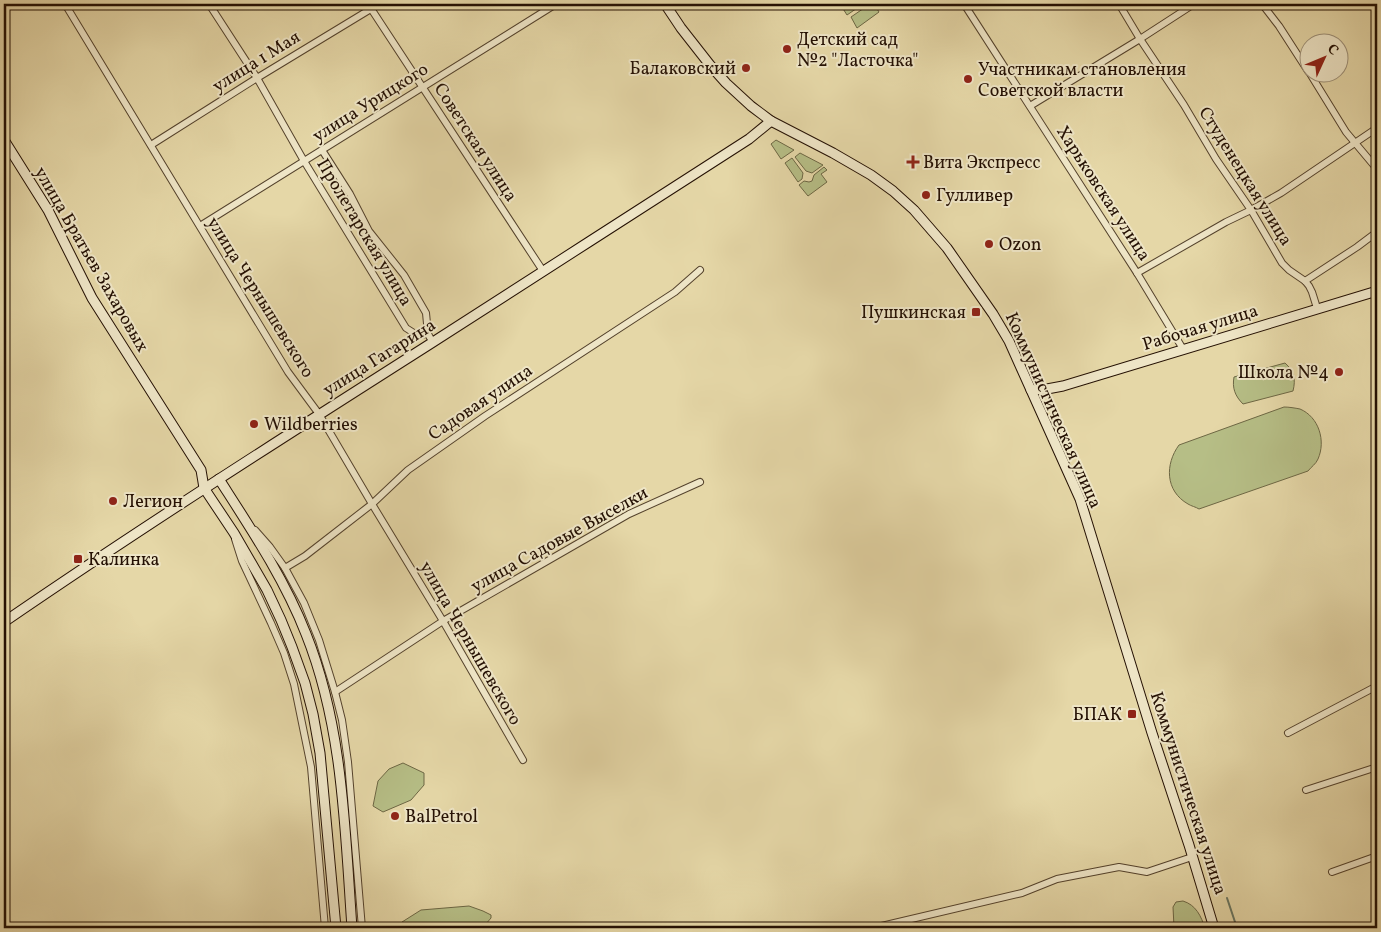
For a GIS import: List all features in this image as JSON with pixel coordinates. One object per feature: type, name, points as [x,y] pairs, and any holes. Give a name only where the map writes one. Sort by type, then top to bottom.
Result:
[{"type":"main road","name":"Коммунистическая улица","points":[[665,4],[710,65],[751,106],[771,121],[871,175],[914,210],[947,248],[993,314],[1009,341],[1080,499],[1214,928]]},
{"type":"main road","name":"улица Гагарина","points":[[4,622],[112,548],[320,414],[430,339],[542,272],[749,139],[771,121]]},
{"type":"main road","name":"улица Братьев Захаровых","points":[[4,140],[48,210],[92,298],[201,470],[204,488]]},
{"type":"main road","name":"Рабочая улица","points":[[1031,390],[1063,386],[1377,290]]},
{"type":"main road","points":[[201,470],[219,479],[273,566],[291,600],[319,671],[336,741],[352,928]]},
{"type":"main road","points":[[204,488],[252,563],[282,620],[299,665],[311,706],[320,753],[336,928]]},
{"type":"street","name":"улица Чернышевского","points":[[65,4],[288,372],[320,414],[523,760]]},
{"type":"street","name":"Пролетарская улица","points":[[209,4],[257,78],[304,161],[406,328],[430,339],[426,313],[404,276],[369,231],[350,194],[322,150]]},
{"type":"street","name":"улица 1 Мая","points":[[151,144],[370,6],[379,4]]},
{"type":"street","name":"улица Урицкого","points":[[200,226],[556,4]]},
{"type":"street","name":"Харьковская улица","points":[[964,4],[1137,273],[1183,349]]},
{"type":"street","name":"Студенецкая улица","points":[[1119,4],[1282,263],[1305,281],[1312,292],[1317,308]]},
{"type":"street","points":[[1030,106],[1194,4]]},
{"type":"street","points":[[1262,4],[1298,55]]},
{"type":"street","name":"Советская улица","points":[[370,6],[542,272]]},
{"type":"street","points":[[1315,82],[1346,132],[1377,169]]},
{"type":"street","points":[[1137,273],[1226,222],[1282,193],[1377,128]]},
{"type":"street","points":[[1305,281],[1358,247],[1377,232]]},
{"type":"street","name":"Садовая улица","points":[[285,568],[305,556],[372,504],[408,470],[423,459],[485,416],[675,292],[700,270]]},
{"type":"street","name":"улица Садовые Выселки","points":[[335,692],[443,621],[629,514],[700,482]]},
{"type":"street","points":[[248,524],[270,547],[285,568],[304,603],[319,640],[335,692],[342,720],[348,762],[362,928]]},
{"type":"street","points":[[234,533],[242,561],[272,623],[294,684],[311,767],[325,928]]},
{"type":"street","points":[[1288,733],[1377,686]]},
{"type":"street","points":[[1306,790],[1377,767]]},
{"type":"street","points":[[873,928],[1022,894],[1057,879],[1118,867],[1147,872],[1192,856]]},
{"type":"street","points":[[1332,872],[1377,856]]},
{"type":"green space","points":[[840,4],[863,4],[847,15]]},
{"type":"green space","points":[[870,4],[874,4],[879,12],[857,28],[851,17]]},
{"type":"green space","points":[[776,140],[794,150],[781,159],[771,144]]},
{"type":"green space","points":[[800,153],[823,165],[812,173],[806,171],[795,157]]},
{"type":"green space","points":[[792,158],[803,173],[802,179],[798,182],[785,163]]},
{"type":"green space","points":[[824,167],[827,170],[821,174],[827,182],[808,196],[799,185],[804,181],[812,181],[814,175]]},
{"type":"green space","points":[[1285,363],[1294,376],[1293,391],[1243,404],[1240,401],[1233,385],[1234,377]]},
{"type":"green space","points":[[1284,407],[1300,409],[1307,413],[1319,430],[1321,437],[1320,452],[1317,461],[1308,471],[1199,509],[1180,499],[1171,485],[1170,477],[1171,460],[1179,445]]},
{"type":"green space","points":[[403,763],[424,773],[424,785],[411,800],[383,812],[373,806],[378,781],[389,769]]},
{"type":"green space","points":[[1183,901],[1197,911],[1205,928],[1174,927],[1173,907],[1176,902]]},
{"type":"green space","points":[[469,906],[491,915],[491,918],[485,925],[479,928],[404,928],[401,925],[402,922],[421,910]]},
{"type":"waterway","points":[[1227,898],[1237,928]]},
{"type":"place","name":"Детский сад №2 \"Ласточка\"","points":[[787,49]]},
{"type":"place","name":"Балаковский","points":[[746,68]]},
{"type":"place","name":"Участникам становления Советской власти","points":[[968,79]]},
{"type":"place","name":"Вита Экспресс","points":[[913,162]]},
{"type":"place","name":"Гулливер","points":[[926,195]]},
{"type":"place","name":"Ozon","points":[[989,244]]},
{"type":"place","name":"Пушкинская","points":[[976,312]]},
{"type":"place","name":"Школа №4","points":[[1339,372]]},
{"type":"place","name":"Wildberries","points":[[254,424]]},
{"type":"place","name":"Легион","points":[[113,501]]},
{"type":"place","name":"Калинка","points":[[78,559]]},
{"type":"place","name":"БПАК","points":[[1132,714]]},
{"type":"place","name":"BalPetrol","points":[[395,816]]}]
